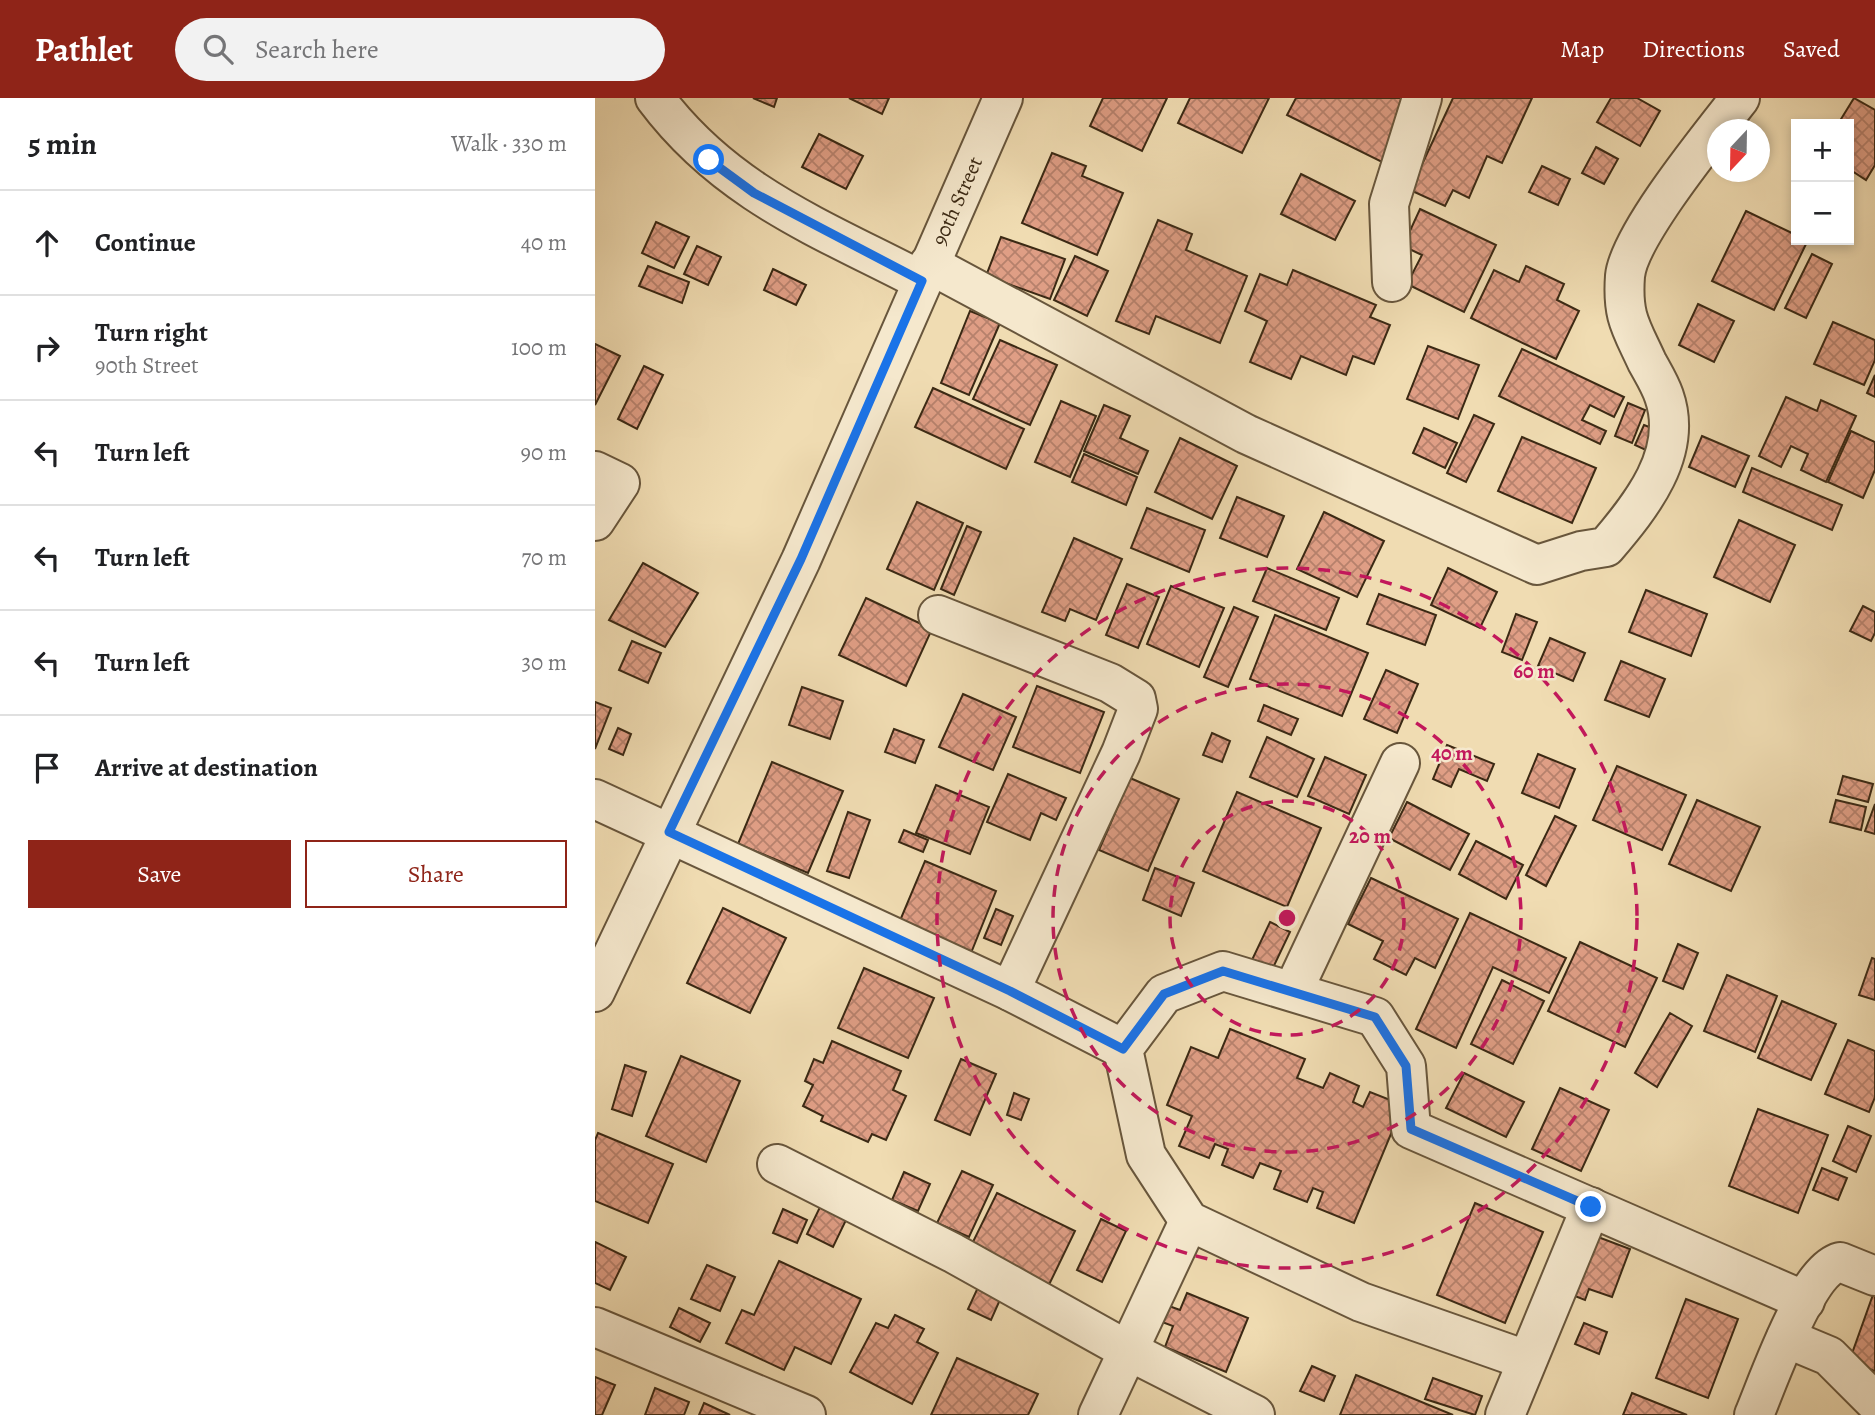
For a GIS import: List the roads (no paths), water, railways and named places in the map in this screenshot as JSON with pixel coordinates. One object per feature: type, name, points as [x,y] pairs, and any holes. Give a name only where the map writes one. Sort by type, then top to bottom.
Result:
[{"type":"street","points":[[655,98],[709,160],[754,193],[925,272],[1246,434],[1537,565],[1581,551],[1607,548],[1662,466],[1669,440],[1664,397],[1626,318],[1625,274],[1640,238],[1691,161],[1740,98]]},
{"type":"street","name":"90th Street","points":[[595,992],[801,559],[1003,98]]},
{"type":"street","points":[[1392,282],[1389,204],[1422,98]]},
{"type":"street","points":[[595,471],[620,483],[595,521]]},
{"type":"street","points":[[939,615],[1110,683],[1136,699],[1135,720],[1121,753],[1010,991]]},
{"type":"street","points":[[1293,990],[1400,763]]},
{"type":"street","points":[[595,799],[1010,991],[1123,1049]]},
{"type":"street","points":[[1527,1360],[1361,1302],[1189,1221],[1146,1155],[1123,1049],[1164,994],[1223,971],[1375,1017],[1406,1066],[1411,1129],[1805,1301]]},
{"type":"street","points":[[777,1164],[953,1253],[1128,1350],[1255,1415]]},
{"type":"street","points":[[1505,1415],[1591,1207]]},
{"type":"street","points":[[1098,1415],[1189,1221]]},
{"type":"street","points":[[1754,1415],[1786,1338],[1805,1301],[1830,1265],[1840,1262],[1875,1276]]},
{"type":"street","points":[[595,1327],[806,1415]]},
{"type":"street","points":[[1786,1338],[1829,1356],[1875,1402]]}]
